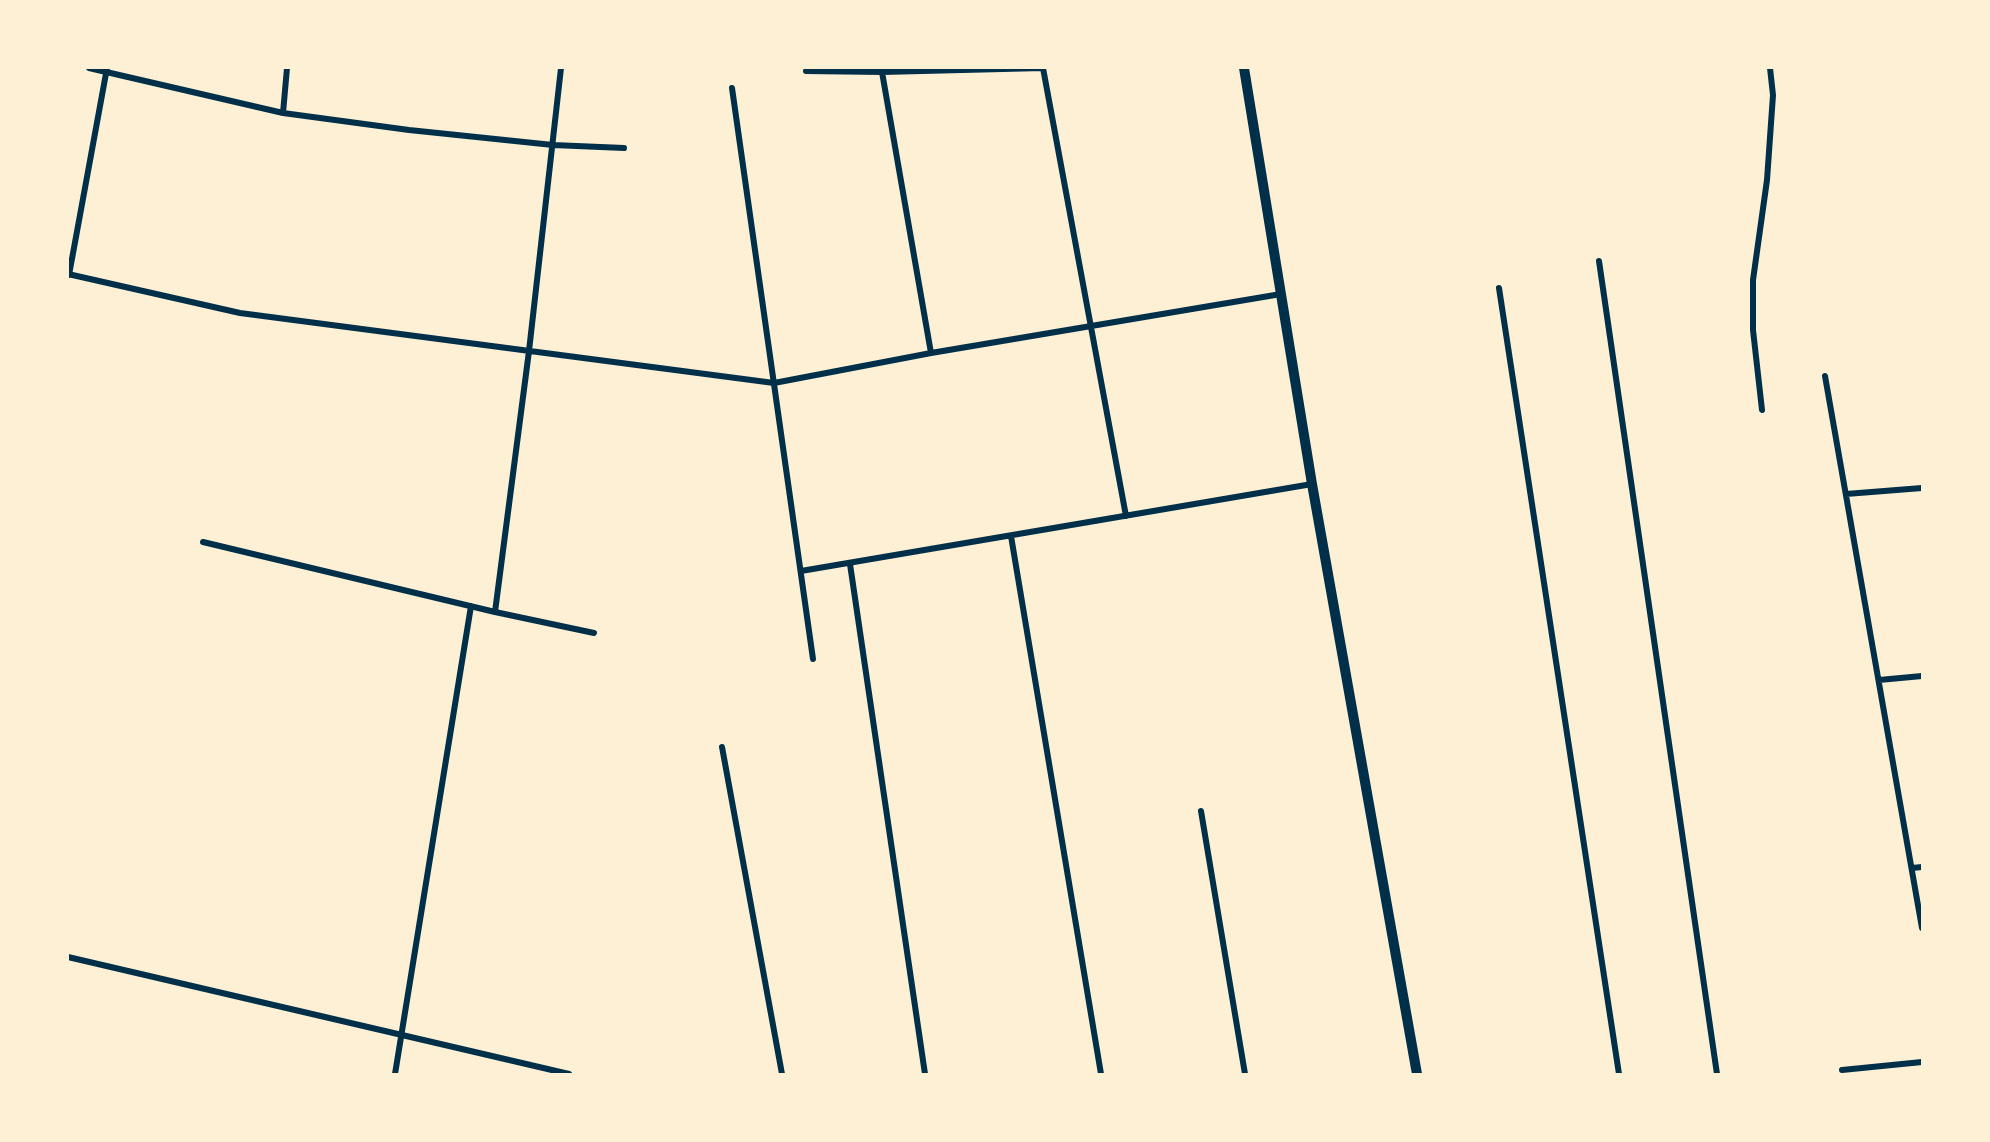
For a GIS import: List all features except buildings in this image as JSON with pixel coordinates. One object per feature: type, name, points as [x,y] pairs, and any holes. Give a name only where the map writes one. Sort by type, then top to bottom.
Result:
[{"type":"street","points":[[89,68],[107,70],[283,113],[409,130],[553,145],[624,148]]},
{"type":"street","points":[[283,113],[287,68]]},
{"type":"street","points":[[495,612],[530,351],[561,68]]},
{"type":"street","points":[[806,71],[882,72],[1042,68],[1126,516]]},
{"type":"street","points":[[1244,68],[1312,484],[1417,1074]]},
{"type":"street","points":[[1762,410],[1753,330],[1753,280],[1767,180],[1773,95],[1770,68]]},
{"type":"street","points":[[107,70],[68,274],[240,313],[774,383],[931,353],[1281,294]]},
{"type":"street","points":[[882,72],[931,353]]},
{"type":"street","points":[[732,88],[813,659]]},
{"type":"street","points":[[1599,261],[1717,1074]]},
{"type":"street","points":[[1499,288],[1619,1074]]},
{"type":"street","points":[[1825,376],[1923,928]]},
{"type":"street","points":[[801,571],[1312,484]]},
{"type":"street","points":[[1846,494],[1923,488]]},
{"type":"street","points":[[1011,536],[1101,1074]]},
{"type":"street","points":[[202,542],[495,612],[594,633]]},
{"type":"street","points":[[850,564],[925,1074]]},
{"type":"street","points":[[395,1074],[471,606]]},
{"type":"street","points":[[1879,680],[1923,676]]},
{"type":"street","points":[[722,747],[782,1074]]},
{"type":"street","points":[[1201,811],[1245,1074]]},
{"type":"street","points":[[1912,868],[1923,867]]},
{"type":"street","points":[[68,957],[402,1037],[569,1074]]},
{"type":"street","points":[[1842,1070],[1923,1062]]}]
